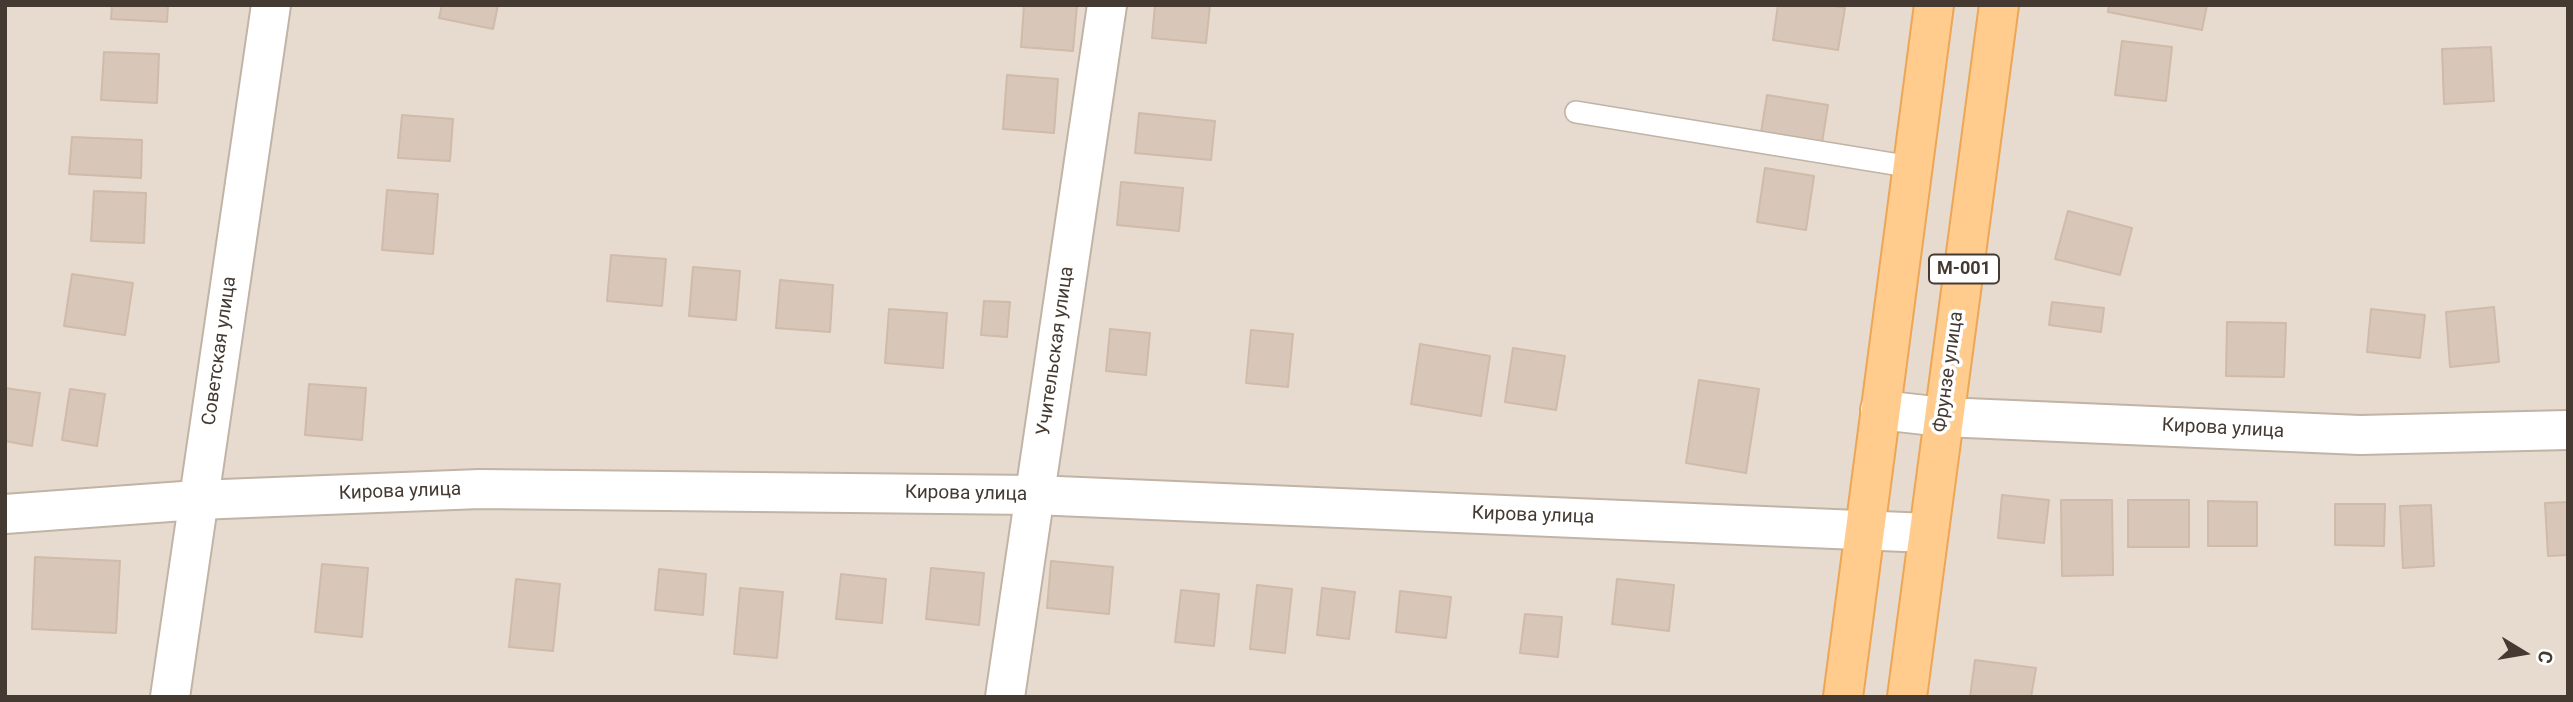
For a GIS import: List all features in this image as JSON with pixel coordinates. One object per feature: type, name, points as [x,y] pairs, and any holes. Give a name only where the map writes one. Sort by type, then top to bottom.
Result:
[{"type":"main road","name":"M-001","points":[[1843,697],[1934,5]]},
{"type":"main road","name":"Фрунзе улица","points":[[1907,697],[1999,5]]},
{"type":"street","name":"Советская улица","points":[[170,697],[271,5]]},
{"type":"street","name":"Учительская улица","points":[[1005,697],[1107,5]]},
{"type":"street","name":"Кирова улица","points":[[1880,410],[1943,417],[2360,435],[2568,430]]},
{"type":"street","name":"Кирова улица","points":[[5,514],[197,500],[480,489],[1034,495],[1928,533]]},
{"type":"lane","points":[[1576,112],[1912,167]]},
{"type":"shaded area","points":[[5,5],[2568,5],[2568,697],[5,697]]},
{"type":"building","points":[[112,5],[168,5],[167,22],[111,19]]},
{"type":"building","points":[[442,5],[498,5],[493,29],[439,18]]},
{"type":"building","points":[[1024,5],[1077,5],[1073,51],[1021,47]]},
{"type":"building","points":[[1155,5],[1210,5],[1206,43],[1152,38]]},
{"type":"building","points":[[1778,5],[1828,5],[1845,8],[1838,50],[1773,40]]},
{"type":"building","points":[[2109,5],[2207,5],[2202,30],[2108,12]]},
{"type":"building","points":[[2122,41],[2172,47],[2166,101],[2115,95]]},
{"type":"building","points":[[2491,47],[2494,101],[2444,104],[2442,49]]},
{"type":"building","points":[[104,52],[159,54],[157,103],[101,100]]},
{"type":"building","points":[[1007,75],[1058,79],[1054,133],[1003,129]]},
{"type":"building","points":[[1767,95],[1828,105],[1822,143],[1761,133]]},
{"type":"building","points":[[1139,113],[1215,121],[1211,160],[1135,153]]},
{"type":"building","points":[[402,115],[453,119],[450,161],[398,158]]},
{"type":"building","points":[[72,137],[142,140],[141,178],[69,174]]},
{"type":"building","points":[[1765,168],[1814,176],[1806,230],[1757,222]]},
{"type":"building","points":[[1121,182],[1183,188],[1179,231],[1117,225]]},
{"type":"building","points":[[387,190],[438,194],[433,254],[382,250]]},
{"type":"building","points":[[94,191],[146,193],[144,243],[91,241]]},
{"type":"building","points":[[2068,211],[2132,228],[2120,275],[2055,259]]},
{"type":"building","points":[[611,255],[666,259],[662,306],[607,301]]},
{"type":"building","points":[[693,267],[740,271],[736,320],[689,316]]},
{"type":"building","points":[[72,274],[133,283],[125,335],[64,326]]},
{"type":"building","points":[[780,280],[833,285],[830,332],[776,328]]},
{"type":"building","points":[[984,301],[1010,302],[1007,337],[981,335]]},
{"type":"building","points":[[2052,302],[2104,308],[2101,332],[2049,325]]},
{"type":"building","points":[[2494,307],[2499,362],[2450,367],[2446,312]]},
{"type":"building","points":[[889,309],[947,313],[943,368],[885,363]]},
{"type":"building","points":[[2371,309],[2425,315],[2420,358],[2367,352]]},
{"type":"building","points":[[2227,322],[2286,323],[2284,377],[2226,376]]},
{"type":"building","points":[[1110,329],[1150,333],[1146,375],[1106,371]]},
{"type":"building","points":[[1251,330],[1293,334],[1288,387],[1246,383]]},
{"type":"building","points":[[1420,344],[1490,356],[1481,416],[1411,404]]},
{"type":"building","points":[[1513,348],[1565,356],[1556,410],[1505,402]]},
{"type":"building","points":[[1699,380],[1759,389],[1746,473],[1686,463]]},
{"type":"building","points":[[309,384],[366,388],[362,440],[305,435]]},
{"type":"building","points":[[5,388],[40,393],[32,446],[5,441]]},
{"type":"building","points":[[70,389],[105,394],[97,446],[62,440]]},
{"type":"building","points":[[2002,495],[2049,500],[2044,543],[1998,538]]},
{"type":"building","points":[[2061,500],[2112,500],[2113,575],[2062,576]]},
{"type":"building","points":[[2128,500],[2189,500],[2189,547],[2128,547]]},
{"type":"building","points":[[2208,501],[2257,502],[2257,546],[2208,546]]},
{"type":"building","points":[[2568,502],[2568,555],[2548,556],[2545,503]]},
{"type":"building","points":[[2335,504],[2385,504],[2384,546],[2335,545]]},
{"type":"building","points":[[2431,505],[2434,566],[2403,568],[2400,506]]},
{"type":"building","points":[[35,557],[120,561],[116,633],[32,629]]},
{"type":"building","points":[[1051,561],[1113,567],[1109,614],[1047,608]]},
{"type":"building","points":[[322,564],[368,568],[362,637],[315,632]]},
{"type":"building","points":[[931,568],[984,573],[979,625],[926,619]]},
{"type":"building","points":[[659,569],[706,574],[703,615],[655,610]]},
{"type":"building","points":[[841,574],[886,579],[882,623],[836,619]]},
{"type":"building","points":[[516,579],[560,584],[553,651],[509,647]]},
{"type":"building","points":[[1617,579],[1674,585],[1669,631],[1612,624]]},
{"type":"building","points":[[1257,585],[1292,589],[1285,653],[1250,649]]},
{"type":"building","points":[[740,588],[783,592],[777,658],[734,654]]},
{"type":"building","points":[[1322,588],[1355,592],[1349,639],[1317,635]]},
{"type":"building","points":[[1181,590],[1219,594],[1214,646],[1175,642]]},
{"type":"building","points":[[1400,591],[1451,597],[1446,638],[1396,632]]},
{"type":"building","points":[[1525,614],[1562,617],[1558,657],[1520,653]]},
{"type":"building","points":[[1975,660],[2036,668],[2031,697],[1970,697]]}]
